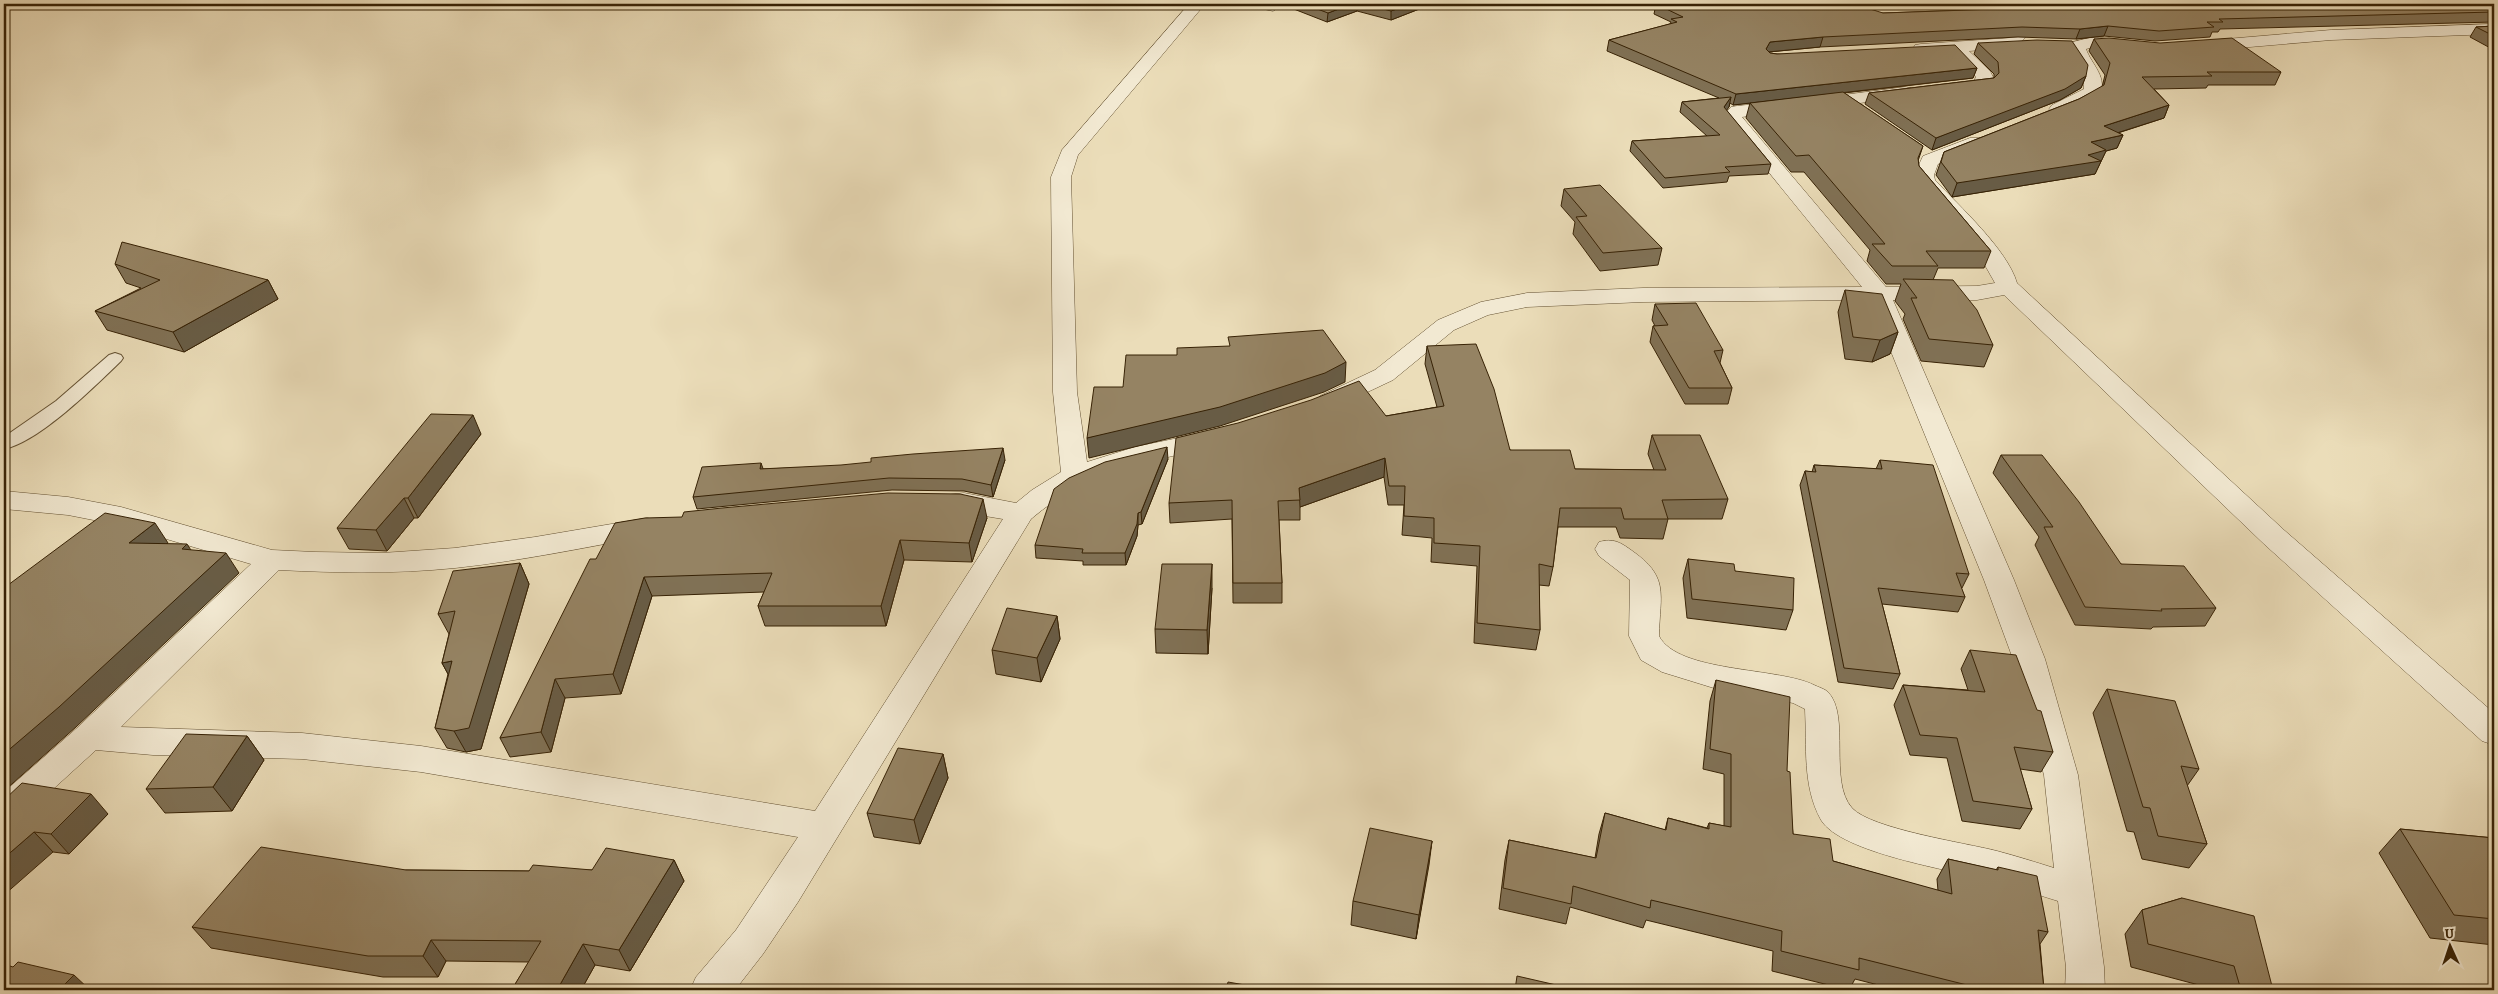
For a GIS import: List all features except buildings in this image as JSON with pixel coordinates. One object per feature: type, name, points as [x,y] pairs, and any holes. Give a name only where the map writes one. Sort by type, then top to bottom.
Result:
[{"type":"street","points":[[1075,474],[1065,392],[1061,177],[1069,154],[1197,4]]},
{"type":"street","points":[[1992,12],[1991,8],[1996,5],[2007,4]]},
{"type":"street","points":[[1909,49],[2028,43],[1992,12],[1976,13]]},
{"type":"street","points":[[2181,47],[2331,35],[2494,29]]},
{"type":"street","points":[[2039,117],[2067,106],[2092,92],[2094,76],[2077,50],[2069,45],[2098,43],[2155,48]]},
{"type":"street","points":[[1938,89],[1984,84],[1984,75],[1956,48]]},
{"type":"street","points":[[1919,90],[1824,102],[1737,110],[1732,116],[1878,292],[1999,580],[2029,659],[2061,775],[2085,967],[2084,990]]},
{"type":"street","points":[[1824,102],[1883,127]]},
{"type":"street","points":[[1994,135],[1922,155],[1929,168],[1924,175],[1925,181],[1992,258],[2007,280],[2007,285],[2274,537],[2494,732]]},
{"type":"street","points":[[1308,409],[1351,392],[1384,375],[1446,325],[1481,308],[1527,300],[1643,295],[1878,292],[1977,293],[2001,289],[2007,285]]},
{"type":"street","points":[[710,990],[724,975],[769,912],[925,661],[1022,513],[1037,498],[1075,474],[1136,456],[1230,435]]},
{"type":"street","points":[[4,500],[68,506],[121,516],[272,560],[382,563],[455,558],[535,547],[601,533],[668,524]]},
{"type":"street","points":[[919,501],[964,502],[1022,513]]},
{"type":"street","points":[[1609,549],[1638,570],[1645,579],[1644,636],[1652,652],[1673,664],[1717,677],[1800,692],[1816,700],[1821,709],[1826,786],[1833,809],[1841,820],[1853,829],[2000,867],[2076,891]]},
{"type":"street","points":[[4,813],[89,737],[272,560]]},
{"type":"street","points":[[89,737],[153,742],[302,746],[421,759],[823,827]]},
{"type":"lane","points":[[4,444],[58,409],[115,358]]}]
